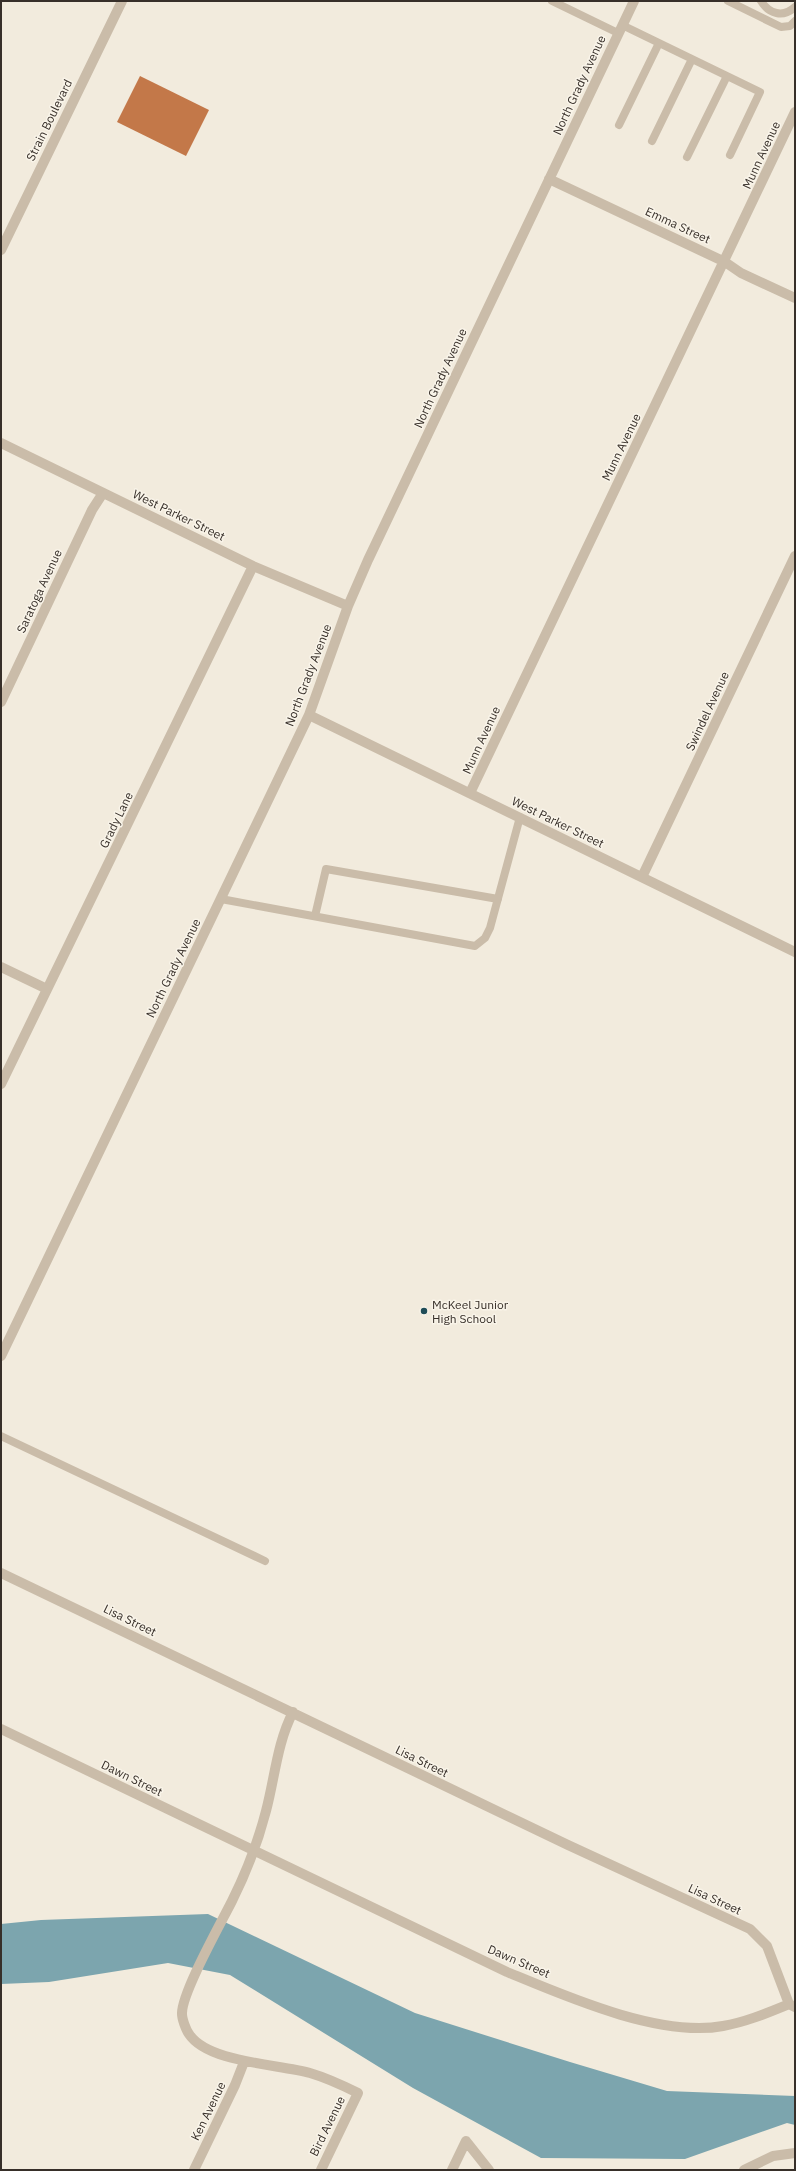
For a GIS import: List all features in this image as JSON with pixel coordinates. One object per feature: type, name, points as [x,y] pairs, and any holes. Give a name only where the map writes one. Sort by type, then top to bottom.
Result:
[{"type":"street","name":"Strain Boulevard","points":[[1,250],[122,1]]},
{"type":"street","name":"North Grady Avenue","points":[[1,1356],[309,715],[348,606],[368,560],[634,1]]},
{"type":"street","name":"Munn Avenue","points":[[470,793],[725,262],[795,112]]},
{"type":"street","name":"Emma Street","points":[[549,178],[725,262],[741,272],[795,298]]},
{"type":"street","name":"West Parker Street","points":[[1,443],[253,566],[348,606]]},
{"type":"street","name":"Saratoga Avenue","points":[[1,702],[92,510],[103,493]]},
{"type":"street","name":"Swindel Avenue","points":[[642,877],[795,556]]},
{"type":"street","name":"Grady Lane","points":[[1,1084],[253,566]]},
{"type":"street","name":"West Parker Street","points":[[309,715],[795,952]]},
{"type":"street","points":[[1,967],[47,989]]},
{"type":"street","name":"Lisa Street","points":[[1,1573],[568,1845],[750,1929],[767,1946],[792,2005]]},
{"type":"street","points":[[244,2062],[205,2048],[189,2035],[182,2015],[185,2000],[202,1960],[244,1875],[266,1812],[283,1732],[293,1712]]},
{"type":"street","name":"Dawn Street","points":[[1,1729],[507,1972],[586,2002],[629,2016],[670,2026],[695,2028],[722,2027],[792,2005]]},
{"type":"street","name":"Bird Avenue","points":[[244,2062],[258,2063],[310,2073],[358,2093],[321,2170]]},
{"type":"street","name":"Ken Avenue","points":[[194,2170],[235,2085],[244,2062]]},
{"type":"street","points":[[452,2170],[466,2142],[489,2170]]},
{"type":"street","points":[[744,2170],[773,2156],[795,2153]]},
{"type":"lane","points":[[552,1],[620,29],[659,43],[760,92],[730,156]]},
{"type":"lane","points":[[728,1],[741,4],[781,27],[792,23]]},
{"type":"lane","points":[[760,1],[765,8],[773,13],[782,14],[795,7]]},
{"type":"lane","points":[[619,125],[659,43]]},
{"type":"lane","points":[[652,141],[692,59]]},
{"type":"lane","points":[[687,157],[727,76]]},
{"type":"lane","points":[[221,899],[475,946],[485,938],[490,928],[520,817]]},
{"type":"lane","points":[[315,916],[326,869],[498,899]]},
{"type":"lane","points":[[1,1436],[265,1561]]},
{"type":"water","points":[[208,1914],[415,2013],[570,2062],[667,2091],[795,2096],[795,2125],[787,2123],[685,2159],[541,2158],[413,2088],[230,1975],[168,1963],[49,1982],[1,1984],[1,1924],[41,1920]]},
{"type":"building","points":[[140,76],[209,110],[186,156],[117,122]]},
{"type":"place","name":"McKeel Junior High School","points":[[424,1311]]}]
